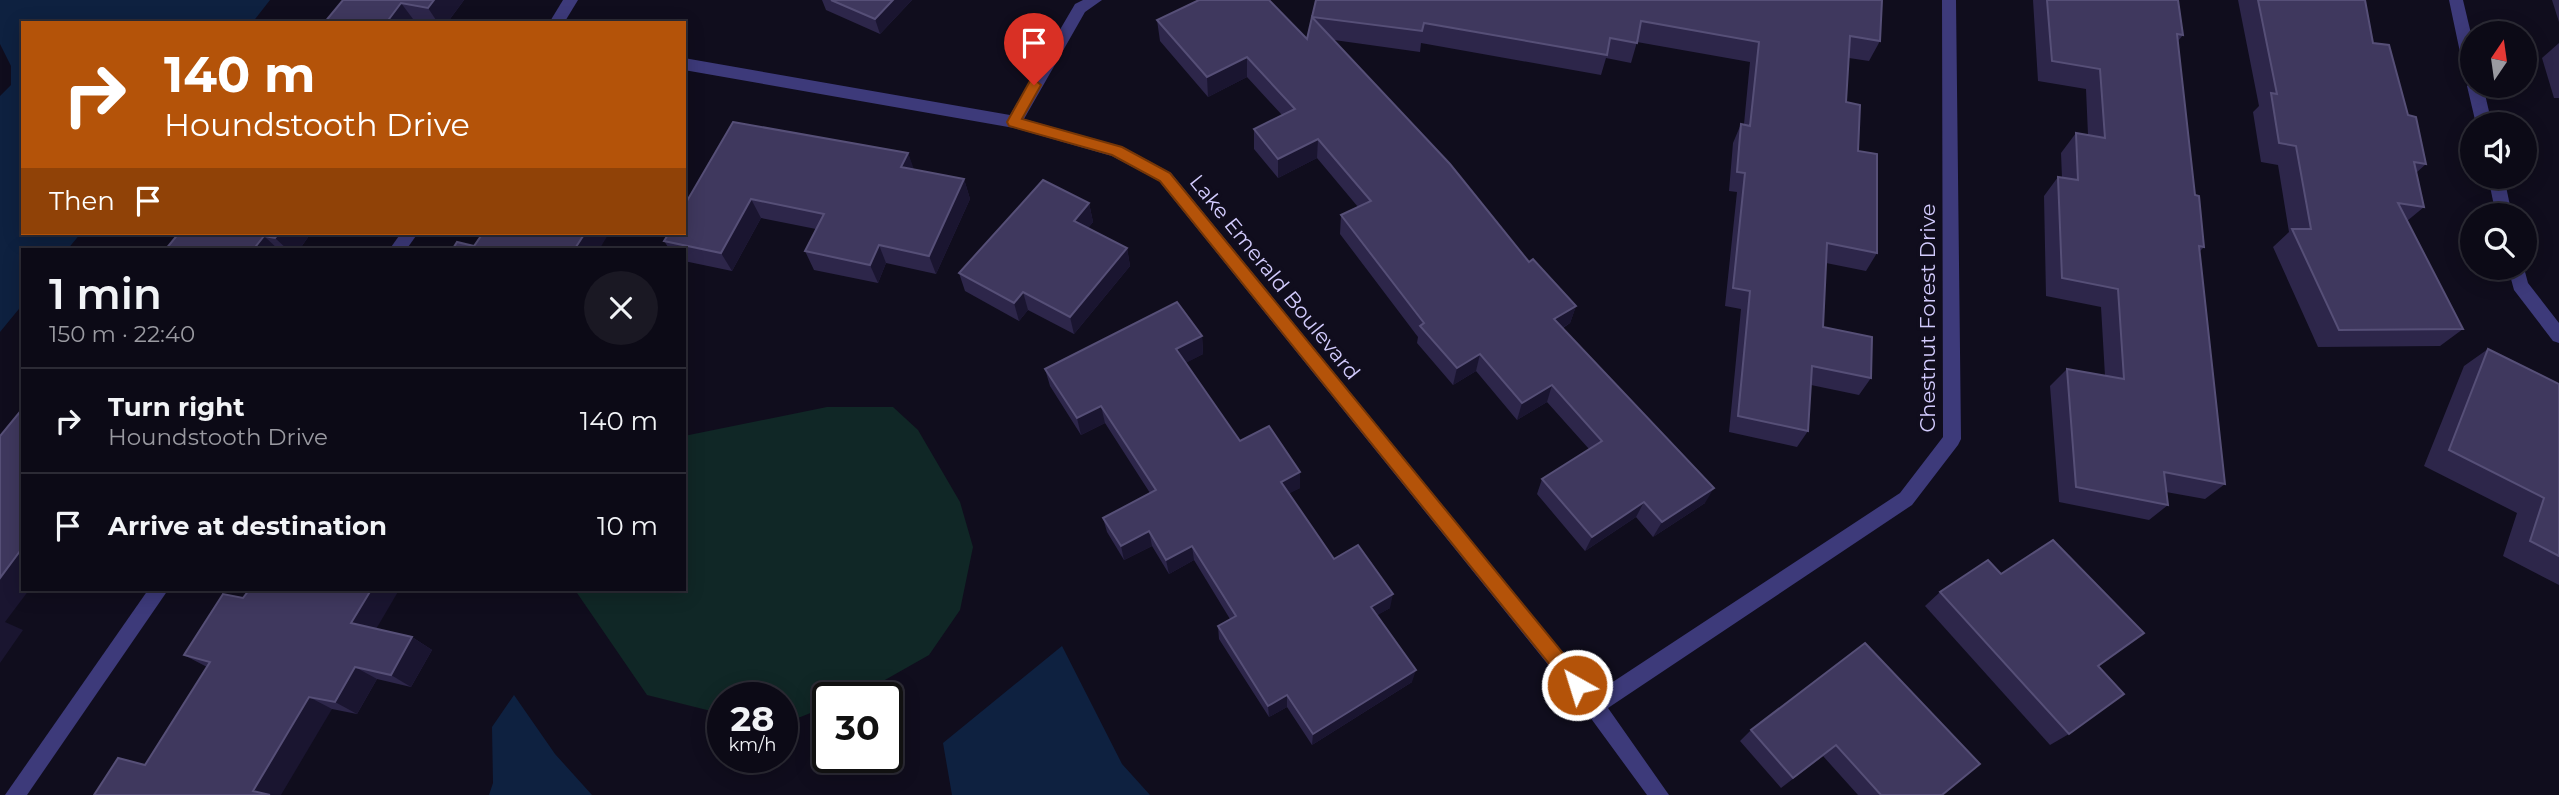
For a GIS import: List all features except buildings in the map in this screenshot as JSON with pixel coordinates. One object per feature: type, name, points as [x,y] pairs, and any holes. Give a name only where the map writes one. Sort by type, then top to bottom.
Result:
[{"type":"street","points":[[557,21],[571,0]]},
{"type":"street","points":[[1014,122],[1080,8],[1095,0]]},
{"type":"street","name":"Chestnut Forest Drive","points":[[1594,706],[1906,499],[1952,439],[1949,0]]},
{"type":"street","points":[[2455,0],[2460,21]]},
{"type":"street","name":"Lake Emerald Boulevard","points":[[686,64],[1014,122],[1117,151],[1165,177],[1594,706],[1658,795]]},
{"type":"street","points":[[2519,280],[2559,336]]},
{"type":"street","points":[[15,795],[158,591]]},
{"type":"green space","points":[[827,407],[893,407],[918,430],[960,502],[973,547],[960,610],[929,655],[881,682],[812,682],[812,712],[798,718],[798,682],[707,682],[707,710],[647,695],[576,591],[686,591],[686,436]]},
{"type":"water","points":[[0,0],[270,0],[254,21],[21,21],[21,235],[79,235],[69,248],[21,248],[21,306],[0,332],[0,96],[11,85],[11,66],[0,44]]},
{"type":"water","points":[[1062,646],[1122,764],[1150,795],[952,795],[943,743]]},
{"type":"water","points":[[514,695],[555,754],[592,795],[489,795],[493,783],[492,727]]},
{"type":"route","points":[[1034,85],[1014,122],[1117,151],[1165,177],[1577,685]]}]
